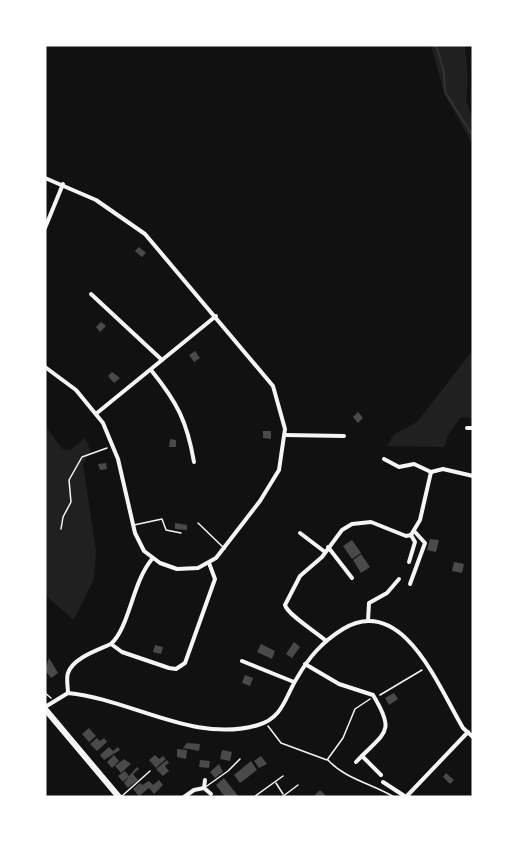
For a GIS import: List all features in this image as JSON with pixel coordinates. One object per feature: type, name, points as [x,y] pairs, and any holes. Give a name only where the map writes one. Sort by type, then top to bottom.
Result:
[{"type":"highway","points":[[45,708],[120,797]]},
{"type":"street","points":[[45,178],[105,204],[139,230],[216,316],[273,386],[282,412],[285,435],[281,460],[274,480],[225,549],[209,563],[198,568],[177,569],[152,559],[137,541],[114,446],[97,413],[68,383],[45,368]]},
{"type":"street","points":[[45,228],[63,184]]},
{"type":"street","points":[[91,294],[162,360]]},
{"type":"street","points":[[97,413],[216,316]]},
{"type":"street","points":[[151,370],[171,395],[183,417],[194,462]]},
{"type":"street","points":[[467,428],[473,428]]},
{"type":"street","points":[[285,435],[344,436]]},
{"type":"street","points":[[384,459],[399,467],[414,464],[431,472],[443,469],[473,476]]},
{"type":"street","points":[[409,562],[415,542],[413,534],[431,472]]},
{"type":"street","points":[[325,640],[307,624],[290,614],[285,605],[300,576],[342,530],[361,522],[371,522],[406,536],[413,534]]},
{"type":"street","points":[[300,533],[327,549],[352,578]]},
{"type":"street","points":[[410,584],[425,543],[413,534]]},
{"type":"street","points":[[68,693],[68,674],[73,666],[93,651],[111,644],[118,634],[138,579],[152,559]]},
{"type":"street","points":[[111,644],[122,652],[169,668],[181,667],[185,663],[215,579],[209,563]]},
{"type":"street","points":[[368,621],[369,603],[387,593],[399,579]]},
{"type":"street","points":[[45,708],[68,693],[134,708],[179,723],[208,729],[243,729],[277,716],[305,664],[325,640],[348,626],[378,621],[397,628],[413,645],[473,737]]},
{"type":"street","points":[[242,660],[294,682]]},
{"type":"street","points":[[305,664],[339,684],[374,697],[386,717],[388,725],[356,762]]},
{"type":"street","points":[[383,782],[406,797],[468,732]]},
{"type":"street","points":[[362,756],[381,776]]},
{"type":"street","points":[[204,788],[205,780]]},
{"type":"street","points":[[204,788],[212,796]]},
{"type":"street","points":[[184,797],[194,790],[204,788]]},
{"type":"lane","points":[[133,525],[162,519],[166,530],[181,533]]},
{"type":"lane","points":[[198,523],[225,549]]},
{"type":"lane","points":[[204,788],[228,771],[240,759]]},
{"type":"lane","points":[[120,797],[150,771]]},
{"type":"lane","points":[[254,797],[283,776]]},
{"type":"lane","points":[[275,782],[283,796],[298,785]]},
{"type":"path","points":[[61,529],[63,517],[71,502],[69,480],[82,457],[114,446]]},
{"type":"path","points":[[327,760],[343,738],[355,709],[427,667]]},
{"type":"path","points":[[266,722],[275,739],[281,743],[327,760],[367,785],[379,788],[394,797]]},
{"type":"shaded area","points":[[465,45],[468,80],[466,101],[473,119],[473,145],[445,95],[431,46]]},
{"type":"shaded area","points":[[473,350],[473,418],[461,417],[448,435],[444,447],[387,446],[394,434],[417,422]]},
{"type":"shaded area","points":[[45,425],[62,449],[71,450],[85,438],[91,452],[83,464],[96,551],[94,579],[74,620],[45,595]]},
{"type":"building","points":[[139,247],[146,253],[142,257],[135,251]]},
{"type":"building","points":[[101,322],[106,326],[100,332],[96,327]]},
{"type":"building","points":[[195,351],[200,358],[194,362],[189,355]]},
{"type":"building","points":[[112,372],[120,378],[114,383],[108,376]]},
{"type":"building","points":[[358,412],[363,418],[358,423],[353,417]]},
{"type":"building","points":[[263,431],[271,431],[271,439],[263,438]]},
{"type":"building","points":[[170,439],[176,440],[176,447],[169,447]]},
{"type":"building","points":[[106,463],[107,469],[100,470],[98,464]]},
{"type":"building","points":[[175,523],[187,525],[187,530],[175,529]]},
{"type":"building","points":[[430,539],[439,540],[436,552],[427,550]]},
{"type":"building","points":[[352,540],[361,553],[352,559],[343,546]]},
{"type":"building","points":[[361,554],[370,567],[361,573],[353,560]]},
{"type":"building","points":[[454,562],[464,564],[462,573],[452,571]]},
{"type":"building","points":[[294,642],[300,647],[292,658],[286,654]]},
{"type":"building","points":[[261,644],[275,651],[272,659],[257,652]]},
{"type":"building","points":[[155,645],[163,647],[161,654],[153,652]]},
{"type":"building","points":[[49,658],[58,673],[51,678],[45,670]]},
{"type":"building","points":[[245,675],[253,678],[250,686],[242,683]]},
{"type":"building","points":[[394,693],[398,699],[389,705],[385,698]]},
{"type":"building","points":[[89,728],[96,736],[89,742],[82,734]]},
{"type":"building","points":[[97,738],[100,741],[104,738],[107,742],[97,751],[90,744]]},
{"type":"building","points":[[187,743],[200,744],[199,751],[183,748]]},
{"type":"building","points":[[109,747],[113,751],[118,747],[120,750],[104,760],[100,755]]},
{"type":"building","points":[[177,749],[187,750],[186,759],[177,757]]},
{"type":"building","points":[[222,750],[232,752],[230,761],[220,759]]},
{"type":"building","points":[[114,755],[119,761],[112,768],[107,762]]},
{"type":"building","points":[[155,755],[159,759],[163,756],[166,759],[156,768],[149,760]]},
{"type":"building","points":[[261,756],[267,764],[259,768],[254,761]]},
{"type":"building","points":[[124,759],[131,764],[121,773],[115,766]]},
{"type":"building","points":[[167,760],[169,763],[165,766],[169,771],[163,776],[156,769]]},
{"type":"building","points":[[200,760],[210,761],[209,768],[199,767]]},
{"type":"building","points":[[251,761],[257,770],[240,783],[234,775]]},
{"type":"building","points":[[219,764],[223,772],[215,778],[210,772]]},
{"type":"building","points":[[137,767],[139,769],[133,774],[138,780],[128,788],[124,783]]},
{"type":"building","points":[[125,771],[129,776],[123,782],[118,776]]},
{"type":"building","points":[[446,773],[454,780],[450,784],[443,777]]},
{"type":"building","points":[[224,778],[237,797],[225,797],[216,785]]},
{"type":"building","points":[[159,780],[163,785],[154,794],[149,788],[139,796],[133,789],[140,783],[142,785],[149,781],[153,785]]},
{"type":"building","points":[[320,790],[327,797],[313,797]]},
{"type":"waterway","points":[[436,45],[444,72],[445,92],[473,136]]}]
